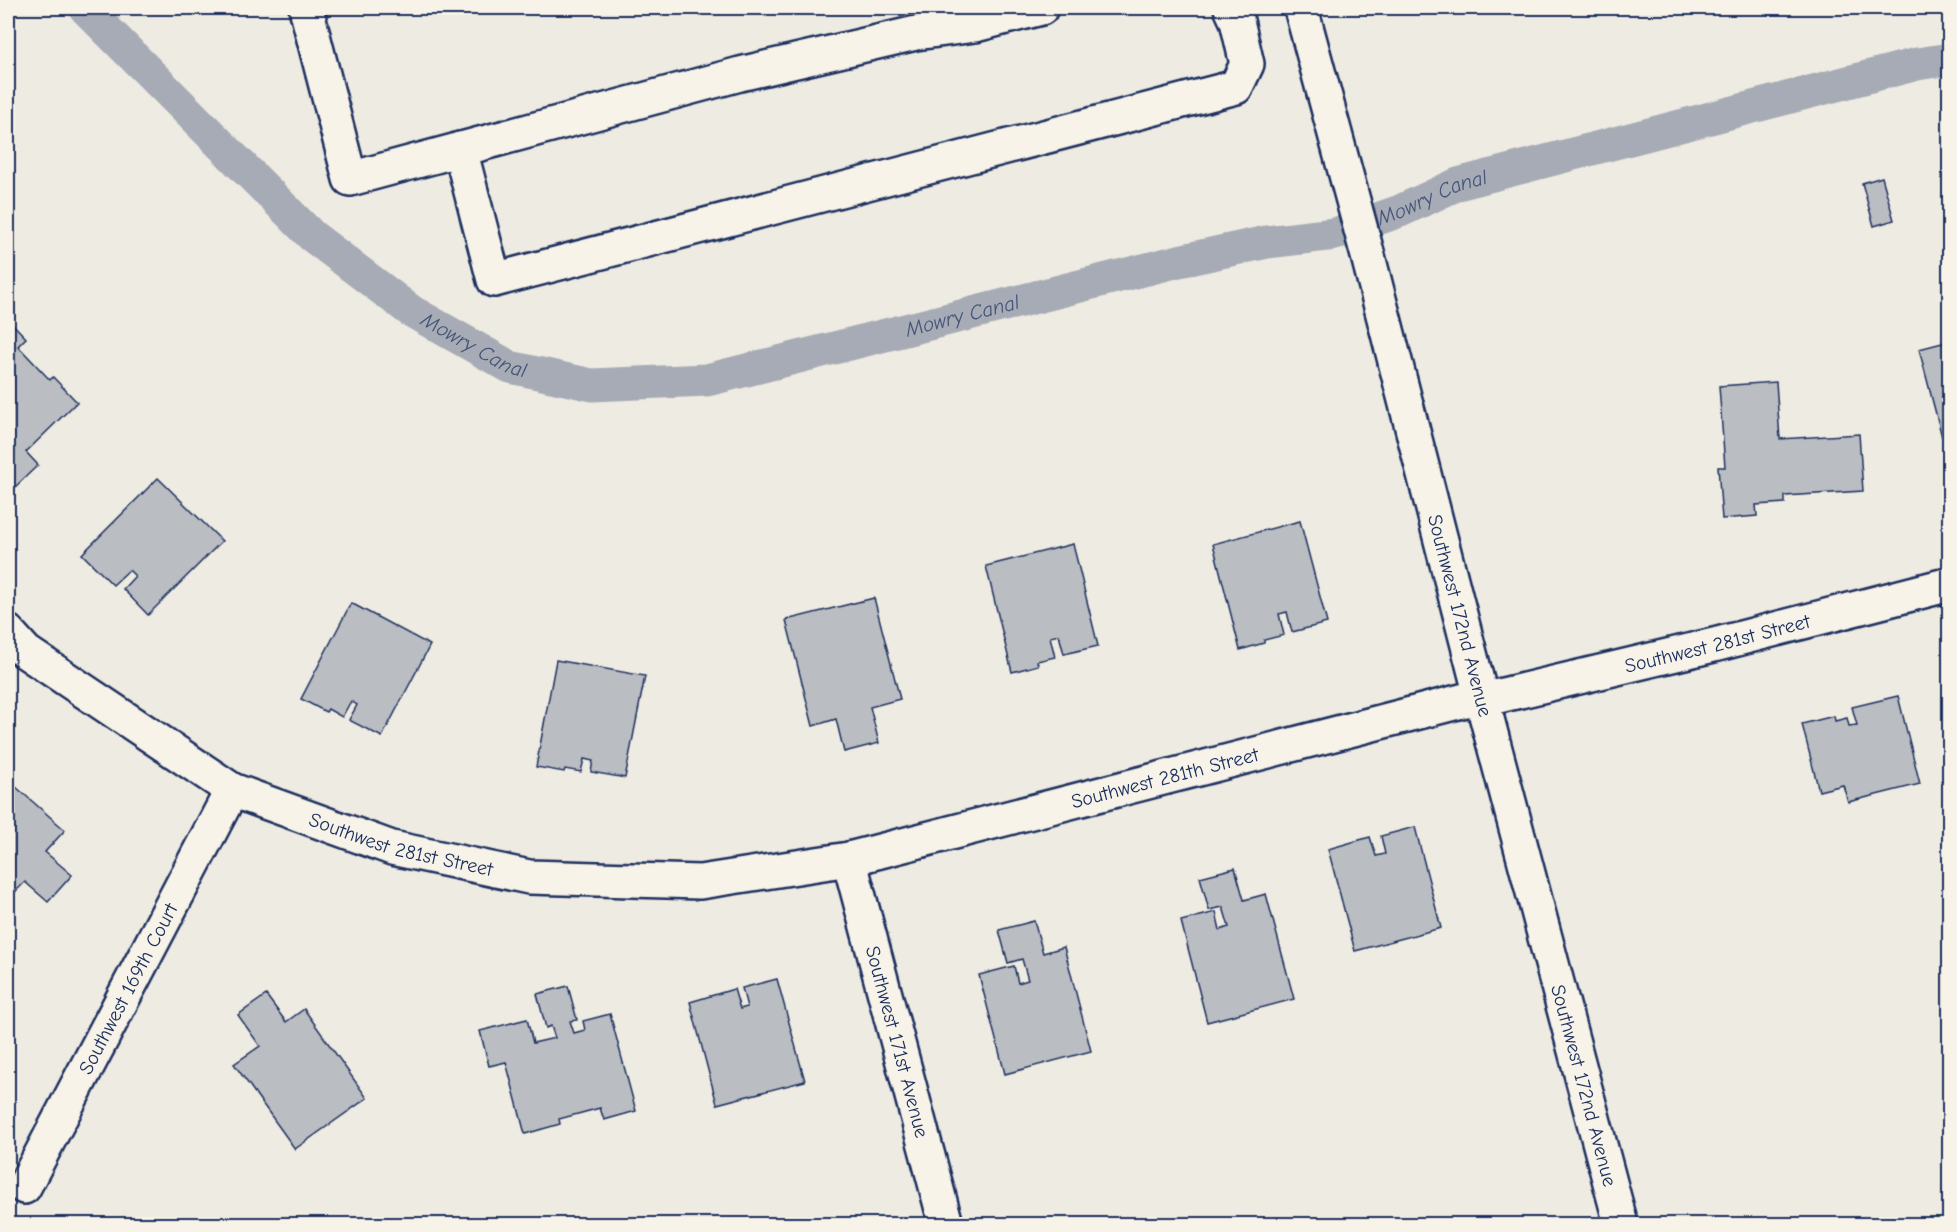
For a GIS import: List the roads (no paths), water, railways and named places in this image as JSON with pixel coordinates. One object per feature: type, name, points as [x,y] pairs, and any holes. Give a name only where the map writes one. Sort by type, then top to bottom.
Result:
[{"type":"street","points":[[306,8],[350,179],[740,74],[916,33],[975,25],[1041,8]]},
{"type":"street","points":[[460,149],[494,280],[1236,87],[1247,64],[1237,21],[1230,8]]},
{"type":"street","name":"Southwest 172nd Avenue","points":[[1301,8],[1351,190],[1621,1224]]},
{"type":"street","name":"Southwest 281st Street","points":[[1482,698],[1718,644],[1950,584]]},
{"type":"street","name":"Southwest 281st Street","points":[[8,632],[26,652],[232,790],[392,849],[529,877],[700,882],[849,859]]},
{"type":"street","name":"Southwest 281th Street","points":[[849,859],[1482,698]]},
{"type":"street","name":"Southwest 169th Court","points":[[24,1187],[232,790]]},
{"type":"street","name":"Southwest 171st Avenue","points":[[849,859],[946,1224]]},
{"type":"waterway","name":"Mowry Canal","points":[[85,8],[312,236],[411,311],[510,367],[592,385],[707,380],[1179,261],[1267,242],[1335,234],[1400,211],[1458,184],[1917,64],[1950,59]]}]
